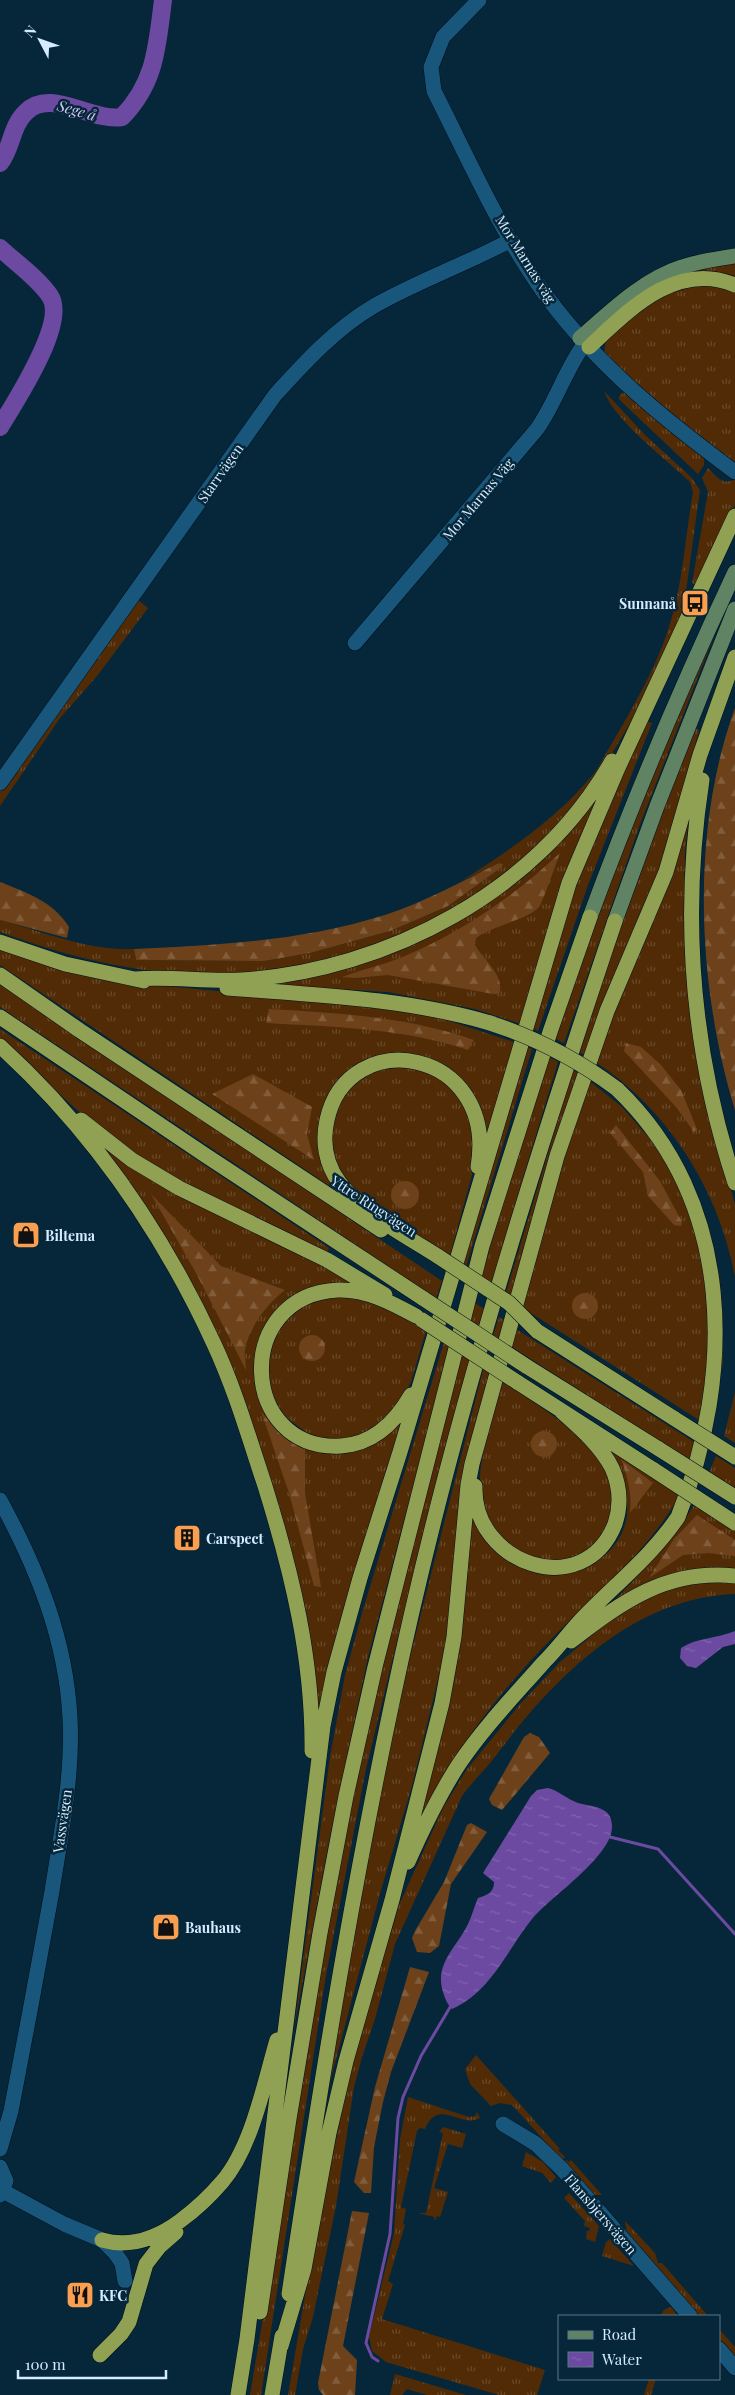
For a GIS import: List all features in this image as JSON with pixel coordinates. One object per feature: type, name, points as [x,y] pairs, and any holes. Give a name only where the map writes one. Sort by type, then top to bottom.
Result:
[{"type":"highway","points":[[585,343],[664,288],[692,279],[719,280],[735,285]]},
{"type":"highway","points":[[238,2395],[247,2339],[323,1726],[334,1672],[360,1578],[400,1452],[438,1318],[569,884],[617,770],[735,516]]},
{"type":"highway","points":[[135,979],[164,977],[241,980],[324,966],[364,955],[418,934],[468,907],[500,886],[538,854],[571,819],[607,771],[678,642]]},
{"type":"highway","points":[[281,2346],[304,2269],[329,2133],[346,2061],[392,1900],[434,1741],[449,1670],[468,1485],[484,1422],[557,1156],[607,1011],[666,872],[700,755],[735,656]]},
{"type":"highway","points":[[720,694],[702,775],[697,812],[692,867],[691,941],[694,984],[707,1076],[716,1118],[735,1183]]},
{"type":"highway","points":[[246,2395],[307,2009],[361,1728],[482,1246],[550,1032],[590,917]]},
{"type":"highway","points":[[272,2395],[342,1952],[374,1789],[412,1616],[459,1427],[509,1249],[615,921]]},
{"type":"highway","points":[[0,942],[65,964],[135,979],[382,1000],[448,1012],[490,1023],[545,1044],[593,1071],[617,1089],[652,1124],[686,1170],[711,1221],[720,1249]]},
{"type":"highway","name":"Yttre Ringvägen","points":[[0,974],[183,1099],[437,1261],[537,1331],[735,1457]]},
{"type":"highway","points":[[0,1017],[204,1155],[526,1366],[735,1498]]},
{"type":"highway","points":[[0,1046],[46,1090],[100,1135],[154,1173],[208,1203],[327,1260],[735,1523]]},
{"type":"highway","points":[[437,1261],[362,1205],[343,1187],[330,1165],[325,1145],[329,1109],[340,1091],[354,1076],[368,1067],[401,1060],[421,1062],[438,1069],[452,1078],[472,1105],[478,1119],[480,1157],[461,1243]]},
{"type":"highway","points":[[46,1090],[95,1146],[139,1206],[189,1294],[214,1345],[236,1401],[285,1553],[299,1609],[310,1692],[312,1728],[310,1779],[290,1948],[290,1995],[250,2127],[237,2158],[213,2199],[200,2214],[167,2239],[150,2257],[140,2277],[129,2322],[121,2334],[100,2355]]},
{"type":"highway","points":[[419,1318],[376,1297],[338,1290],[304,1298],[290,1308],[274,1324],[262,1348],[261,1379],[265,1396],[272,1410],[290,1430],[309,1441],[332,1446],[354,1444],[387,1428],[401,1412],[411,1394],[438,1318]]},
{"type":"highway","points":[[484,1422],[475,1488],[476,1506],[485,1528],[493,1540],[508,1553],[531,1565],[549,1568],[567,1566],[584,1560],[600,1548],[612,1531],[618,1514],[619,1500],[617,1483],[611,1468],[599,1449],[561,1412]]},
{"type":"highway","points":[[392,1900],[426,1823],[459,1764],[506,1703],[579,1622],[662,1538],[678,1517],[695,1486],[720,1430]]},
{"type":"highway","points":[[546,1660],[621,1604],[644,1591],[686,1576],[713,1574],[735,1576]]},
{"type":"highway","points":[[102,2240],[132,2243],[164,2232],[192,2212],[222,2182]]},
{"type":"main road","points":[[585,343],[630,296],[660,276],[692,264],[735,256]]},
{"type":"main road","points":[[590,917],[625,823],[658,744],[735,572]]},
{"type":"main road","points":[[615,921],[657,806],[735,609]]},
{"type":"street","name":"Mor Marnas väg","points":[[479,0],[443,37],[430,67],[434,91],[511,240],[546,295],[585,343],[632,391],[735,472]]},
{"type":"street","name":"Starrvägen","points":[[0,783],[275,395],[309,357],[331,337],[372,307],[426,279],[511,240]]},
{"type":"street","name":"Mor Marnas Väg","points":[[355,643],[536,429],[556,396],[569,365],[585,343]]},
{"type":"street","name":"Vassvägen","points":[[0,1500],[26,1550],[48,1605],[62,1659],[70,1726],[68,1786],[56,1865],[13,2102],[0,2149]]},
{"type":"street","name":"Flansbjersvägen","points":[[502,2124],[536,2144],[562,2169],[689,2315]]},
{"type":"street","points":[[0,2167],[5,2173],[6,2181],[2,2193],[64,2224],[102,2240],[115,2252],[122,2263],[125,2281]]},
{"type":"street","points":[[720,2350],[735,2368]]},
{"type":"green space","points":[[735,261],[735,279],[673,275]]},
{"type":"green space","points":[[700,282],[735,290],[735,465],[674,419],[604,354],[606,339],[661,293]]},
{"type":"green space","points":[[604,391],[645,435],[692,478],[700,490],[686,591],[680,607],[683,609],[661,661],[622,738],[590,786],[547,837],[475,898],[444,915],[387,941],[327,960],[296,967],[235,974],[205,975],[145,970],[57,951],[0,932],[0,920],[83,944],[117,949],[134,949],[136,960],[264,961],[310,953],[390,931],[448,906],[502,867],[503,864],[499,863],[461,881],[530,834],[578,792],[594,773],[650,674],[663,645],[677,596],[693,492],[690,482],[629,426],[618,414]]},
{"type":"green space","points":[[623,392],[704,458],[704,465],[698,474],[618,398]]},
{"type":"green space","points":[[708,468],[723,481],[727,482],[735,479],[735,505],[695,585],[692,583],[708,492],[702,478]]},
{"type":"green space","points":[[733,588],[640,824],[564,1043],[554,1038],[626,833]]},
{"type":"green space","points":[[137,599],[148,608],[97,676],[60,718],[0,806],[0,788]]},
{"type":"green space","points":[[735,708],[735,1110],[722,1062],[713,1012],[706,961],[704,909],[705,857],[711,805],[721,756]]},
{"type":"green space","points":[[646,721],[652,723],[588,885],[538,1031],[532,1027],[575,881]]},
{"type":"green space","points":[[693,727],[699,730],[665,858],[641,921],[584,1055],[580,1052],[622,923]]},
{"type":"green space","points":[[608,779],[521,1024],[475,1009],[388,992],[257,984],[293,979],[479,907]]},
{"type":"green space","points":[[691,799],[685,852],[684,911],[689,1008],[706,1101],[735,1204],[735,1277],[717,1213],[703,1183],[686,1154],[667,1127],[645,1103],[621,1080],[594,1061]]},
{"type":"green space","points":[[560,853],[539,907],[527,916],[491,929],[476,938],[475,945],[497,975],[500,988],[499,994],[388,975],[355,978],[342,977],[400,958],[444,938],[505,899]]},
{"type":"green space","points":[[499,863],[503,864],[502,867],[448,906],[390,931],[310,953],[264,961],[136,960],[134,949],[198,946],[261,940],[323,931],[354,924],[414,904]]},
{"type":"green space","points":[[0,882],[47,904],[63,918],[69,927],[67,938],[0,920]]},
{"type":"green space","points":[[0,948],[123,982],[385,1007],[437,1017],[517,1043],[487,1146],[478,1106],[471,1093],[445,1068],[426,1059],[387,1056],[324,1111],[337,1191],[0,965]]},
{"type":"green space","points":[[0,985],[442,1281],[436,1298],[0,1007]]},
{"type":"green space","points":[[269,1009],[373,1017],[425,1026],[474,1040],[468,1050],[419,1037],[393,1033],[266,1023]]},
{"type":"green space","points":[[0,1029],[329,1248],[327,1254],[157,1170],[77,1110],[0,1039]]},
{"type":"green space","points":[[626,1043],[641,1047],[661,1065],[681,1090],[697,1129],[694,1132],[676,1107],[624,1051]]},
{"type":"green space","points":[[526,1046],[532,1049],[465,1270],[461,1267]]},
{"type":"green space","points":[[548,1056],[558,1062],[490,1287],[480,1280]]},
{"type":"green space","points":[[416,1067],[451,1085],[473,1122],[473,1171],[449,1259],[395,1223],[351,1188],[340,1172],[332,1144],[332,1130],[340,1102],[358,1080],[379,1070]]},
{"type":"green space","points":[[573,1070],[579,1074],[510,1299],[505,1296]]},
{"type":"green space","points":[[253,1074],[312,1107],[307,1134],[314,1160],[212,1094]]},
{"type":"green space","points":[[587,1079],[622,1107],[669,1161],[720,1287],[723,1317],[723,1361],[710,1427],[523,1308],[543,1228]]},
{"type":"green space","points":[[616,1125],[660,1181],[682,1222],[681,1226],[674,1225],[648,1196],[643,1172],[610,1133]]},
{"type":"green space","points":[[96,1139],[223,1216],[369,1289],[340,1286],[271,1319],[263,1331],[255,1365],[255,1376],[268,1413],[330,1451],[407,1410],[319,1732],[315,1698],[240,1396]]},
{"type":"green space","points":[[405,1181],[415,1185],[419,1195],[415,1205],[405,1209],[395,1205],[391,1195],[395,1185]]},
{"type":"green space","points":[[151,1194],[221,1266],[285,1290],[265,1309],[250,1333],[245,1350],[246,1370],[196,1273]]},
{"type":"green space","points":[[585,1293],[594,1297],[598,1306],[594,1315],[585,1319],[576,1315],[572,1306],[576,1297]]},
{"type":"green space","points":[[342,1296],[365,1301],[386,1309],[426,1331],[411,1382],[400,1403],[368,1433],[346,1440],[324,1439],[307,1433],[283,1415],[273,1401],[266,1371],[277,1329],[306,1304]]},
{"type":"green space","points":[[474,1302],[484,1309],[479,1326],[470,1319]]},
{"type":"green space","points":[[499,1317],[504,1320],[498,1339],[493,1336]]},
{"type":"green space","points":[[516,1329],[702,1447],[695,1464],[512,1347]]},
{"type":"green space","points":[[312,1335],[321,1339],[325,1348],[321,1357],[312,1361],[303,1357],[299,1348],[303,1339]]},
{"type":"green space","points":[[444,1342],[450,1346],[368,1657],[330,1836],[294,2028],[330,1757],[345,1675]]},
{"type":"green space","points":[[459,1354],[470,1361],[425,1525],[366,1769],[326,1975],[261,2395],[250,2395],[356,1763]]},
{"type":"green space","points":[[483,1370],[489,1373],[480,1409],[443,1659],[412,1786],[381,1890],[323,2108],[375,1815],[409,1661]]},
{"type":"green space","points":[[502,1382],[561,1421],[604,1464],[611,1486],[611,1508],[602,1535],[586,1552],[566,1560],[543,1560],[520,1552],[501,1536],[487,1514],[480,1485],[480,1473],[488,1433]]},
{"type":"green space","points":[[735,1392],[735,1443],[724,1436]]},
{"type":"green space","points":[[261,1411],[280,1434],[305,1449],[305,1493],[321,1587],[314,1586],[289,1493]]},
{"type":"green space","points":[[544,1431],[554,1434],[557,1444],[554,1454],[544,1457],[534,1454],[531,1444],[534,1434]]},
{"type":"green space","points":[[599,1441],[680,1495],[668,1515],[639,1551],[534,1657],[491,1707],[472,1732],[438,1786],[409,1846],[464,1612],[473,1513],[501,1552],[524,1569],[542,1574],[561,1575],[580,1570],[597,1561],[611,1549],[622,1534],[627,1516],[624,1490]]},
{"type":"green space","points":[[716,1456],[735,1468],[735,1489],[709,1473]]},
{"type":"green space","points":[[621,1459],[653,1483],[630,1513],[629,1486]]},
{"type":"green space","points":[[696,1502],[735,1528],[735,1571],[606,1609],[665,1545]]},
{"type":"green space","points":[[697,1515],[735,1540],[735,1556],[708,1553],[683,1555],[649,1578],[674,1539]]},
{"type":"green space","points":[[735,1580],[735,1594],[697,1599],[662,1610],[629,1627],[598,1648],[569,1672],[542,1700],[462,1796],[395,1944],[375,2019],[362,2057],[354,2087],[336,2206],[313,2317],[303,2349],[295,2395],[288,2395],[308,2278],[350,2071],[399,1905],[443,1808],[467,1769],[521,1703],[560,1662],[608,1622],[639,1601],[682,1583]]},
{"type":"green space","points":[[530,1733],[539,1737],[550,1753],[502,1810],[492,1805],[489,1799],[524,1737]]},
{"type":"green space","points":[[471,1823],[487,1832],[451,1884],[439,1946],[430,1953],[417,1952],[412,1938],[444,1882],[467,1825]]},
{"type":"green space","points":[[410,1967],[429,1972],[391,2072],[374,2147],[371,2193],[364,2193],[354,2182],[375,2087]]},
{"type":"green space","points":[[476,2055],[560,2149],[558,2150],[565,2157],[562,2160],[512,2105],[500,2103],[491,2106],[470,2084],[465,2069]]},
{"type":"green space","points":[[408,2097],[469,2117],[475,2116],[477,2112],[480,2118],[465,2120],[443,2114],[436,2115],[430,2120],[425,2129],[420,2128],[417,2131],[401,2207],[406,2209],[403,2224],[405,2225],[388,2281],[393,2284],[382,2319],[545,2370],[537,2395],[499,2395],[386,2362],[372,2351],[369,2337],[394,2233],[400,2139]]},
{"type":"green space","points":[[443,2127],[466,2134],[462,2148],[448,2144],[434,2188],[448,2192],[440,2217],[437,2216],[435,2221],[434,2217],[418,2213],[426,2213],[443,2133],[439,2132]]},
{"type":"green space","points":[[526,2152],[543,2162],[556,2177],[551,2183],[542,2173],[522,2166]]},
{"type":"green space","points":[[566,2160],[569,2162],[571,2160],[602,2195],[593,2195],[563,2162]]},
{"type":"green space","points":[[569,2193],[599,2226],[595,2242],[586,2239],[587,2231],[590,2228],[584,2226],[585,2221],[564,2198]]},
{"type":"green space","points":[[352,2211],[369,2213],[343,2346],[357,2360],[355,2395],[323,2395],[319,2390],[318,2383]]},
{"type":"green space","points":[[625,2221],[655,2253],[658,2263],[662,2263],[707,2315],[698,2315],[627,2234]]},
{"type":"green space","points":[[610,2239],[634,2266],[602,2256],[606,2242]]},
{"type":"green space","points":[[671,2307],[677,2315],[661,2315],[664,2310]]},
{"type":"green space","points":[[720,2330],[735,2347],[735,2358],[720,2340]]},
{"type":"green space","points":[[395,2374],[466,2395],[427,2395],[407,2389],[402,2395],[390,2395]]},
{"type":"green space","points":[[649,2380],[656,2380],[651,2395],[644,2395]]},
{"type":"water","points":[[735,1631],[735,1644],[723,1647],[696,1668],[687,1666],[680,1658],[681,1648],[687,1644]]},
{"type":"water","points":[[548,1788],[578,1803],[605,1811],[611,1819],[610,1838],[592,1863],[532,1919],[488,1981],[466,2002],[452,2009],[447,2003],[441,1982],[444,1964],[468,1924],[478,1898],[487,1895],[493,1889],[494,1882],[483,1873],[531,1796],[537,1790]]},
{"type":"waterway","name":"Sege å","points":[[0,163],[7,151],[17,124],[26,112],[36,105],[47,103],[59,104],[97,115],[122,117],[142,90],[153,63],[163,0]]},
{"type":"waterway","name":"Sege å","points":[[0,248],[40,283],[50,296],[54,308],[52,324],[37,362],[0,427]]},
{"type":"waterway","points":[[606,1836],[658,1849],[735,1934]]},
{"type":"waterway","points":[[378,2361],[372,2357],[366,2343],[390,2234],[398,2118],[403,2097],[421,2056],[452,2004]]},
{"type":"place","name":"Sunnanå","points":[[695,603]]},
{"type":"place","name":"Biltema","points":[[26,1235]]},
{"type":"place","name":"Carspect","points":[[187,1538]]},
{"type":"place","name":"Bauhaus","points":[[166,1927]]},
{"type":"place","name":"KFC","points":[[80,2295]]}]
